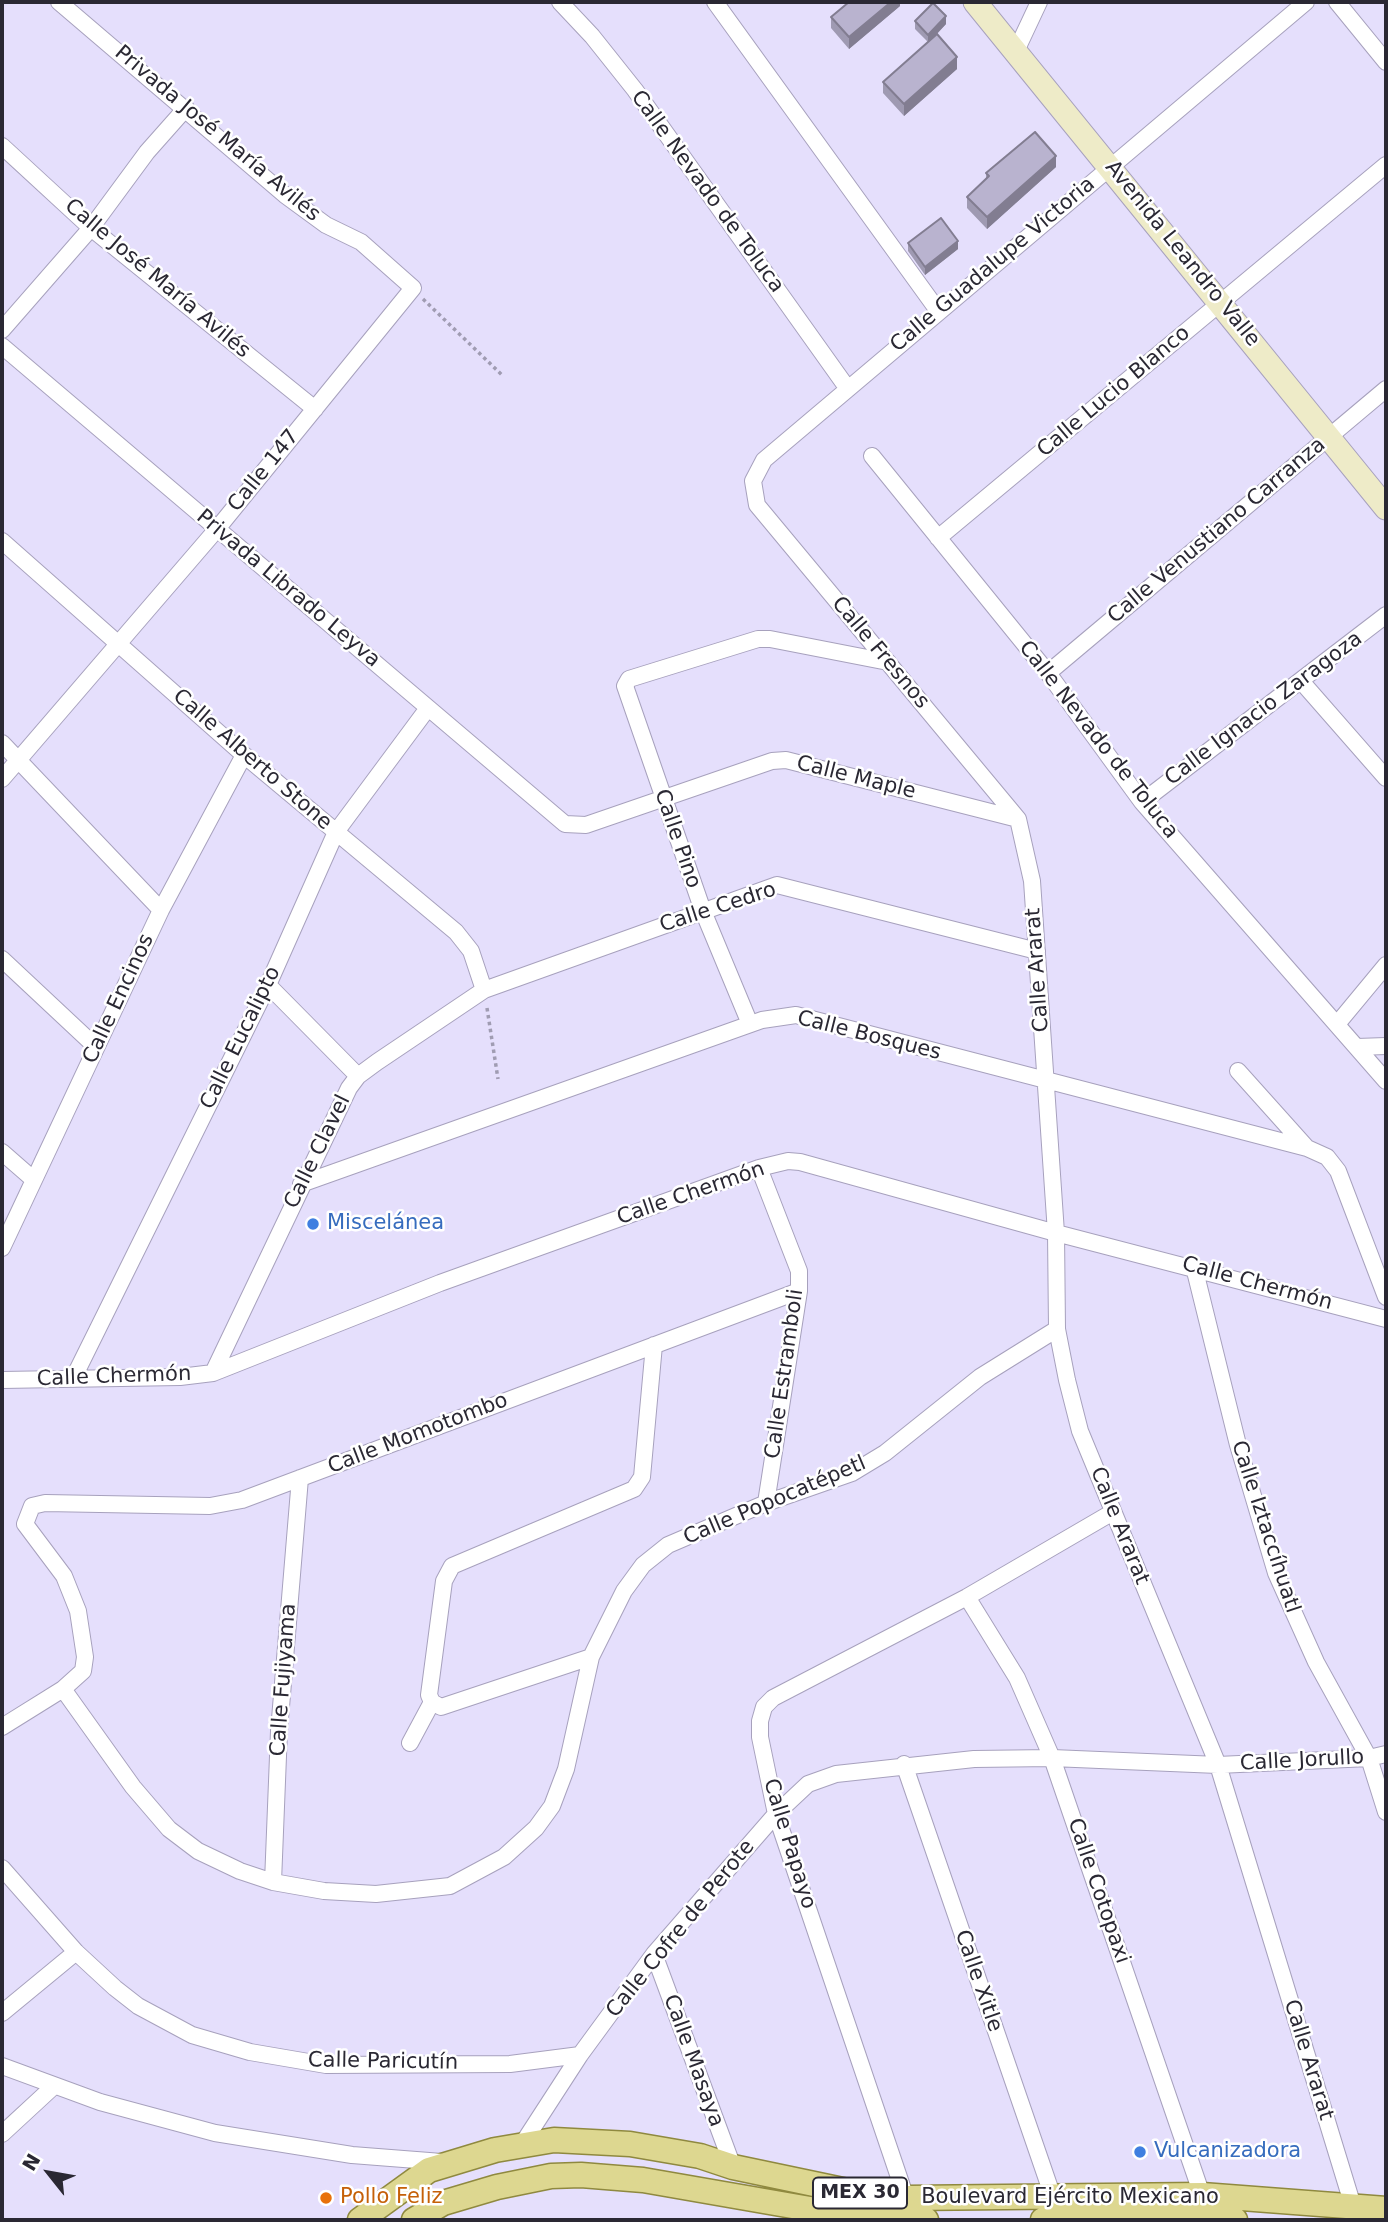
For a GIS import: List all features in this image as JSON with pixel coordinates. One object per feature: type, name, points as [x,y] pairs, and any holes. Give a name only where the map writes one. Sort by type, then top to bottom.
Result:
[{"type":"main road","name":"Boulevard Ejército Mexicano","points":[[360,2220],[429,2170],[451,2162],[554,2140],[630,2144],[700,2156],[733,2167],[857,2193],[906,2198],[1053,2197],[1202,2211],[1235,2220]]},
{"type":"main road","name":"Boulevard Ejército Mexicano","points":[[414,2220],[443,2203],[487,2190],[541,2178],[581,2175],[643,2180],[830,2216],[926,2220]]},
{"type":"main road","name":"Boulevard Ejército Mexicano","points":[[1043,2220],[1353,2206],[1386,2209]]},
{"type":"street","name":"Privada José María Avilés","points":[[59,2],[186,108],[228,149],[295,203],[361,243],[413,288]]},
{"type":"street","name":"Calle Nevado de Toluca","points":[[560,2],[635,90],[848,389]]},
{"type":"street","points":[[715,2],[939,312]]},
{"type":"street","name":"Avenida Leandro Valle","points":[[975,2],[1386,508]]},
{"type":"street","points":[[1016,51],[1039,2]]},
{"type":"street","name":"Calle Guadalupe Victoria","points":[[753,481],[764,460],[1306,2]]},
{"type":"street","points":[[1337,2],[1386,62]]},
{"type":"street","points":[[2,330],[91,228],[147,152],[186,108]]},
{"type":"street","name":"Calle José María Avilés","points":[[2,146],[91,228],[315,409]]},
{"type":"street","name":"Calle Lucio Blanco","points":[[938,538],[1386,165]]},
{"type":"street","name":"Calle 147","points":[[2,779],[217,529],[413,288]]},
{"type":"street","name":"Privada Librado Leyva","points":[[2,346],[565,824],[576,827]]},
{"type":"street","name":"Calle Venustiano Carranza","points":[[1048,673],[1386,389]]},
{"type":"street","name":"Calle Nevado de Toluca","points":[[872,456],[1048,673],[1142,802],[1386,1081]]},
{"type":"street","name":"Calle Fresnos","points":[[753,481],[757,505],[1018,819]]},
{"type":"street","name":"Calle Alberto Stone","points":[[2,541],[244,755],[456,932],[471,951],[484,990]]},
{"type":"street","name":"Calle Ignacio Zaragoza","points":[[1142,802],[1386,615]]},
{"type":"street","name":"Calle Pino","points":[[750,1024],[703,911],[625,690],[629,679],[758,639],[888,662]]},
{"type":"street","points":[[1301,681],[1386,778]]},
{"type":"street","name":"Calle Eucalipto","points":[[73,1379],[268,985],[336,832],[428,708]]},
{"type":"street","points":[[2,743],[161,910]]},
{"type":"street","name":"Calle Encinos","points":[[2,1248],[161,910],[244,755]]},
{"type":"street","name":"Calle Maple","points":[[576,827],[772,761],[786,760],[1018,819]]},
{"type":"street","name":"Calle Ararat","points":[[1018,819],[1031,881],[1037,951],[1056,1233],[1057,1329],[1080,1431],[1218,1765],[1353,2206]]},
{"type":"street","name":"Calle Cedro","points":[[484,990],[777,885],[1037,951]]},
{"type":"street","points":[[2,958],[96,1047]]},
{"type":"street","points":[[1338,1023],[1386,965]]},
{"type":"street","points":[[268,985],[358,1076]]},
{"type":"street","name":"Calle Clavel","points":[[213,1373],[349,1088],[358,1076],[484,990]]},
{"type":"street","name":"Calle Bosques","points":[[301,1184],[750,1024],[778,1016],[818,1019],[1046,1082],[1307,1147],[1327,1157],[1338,1171],[1386,1297]]},
{"type":"street","points":[[1357,1047],[1386,1046]]},
{"type":"street","points":[[1238,1071],[1307,1147]]},
{"type":"street","points":[[2,1152],[34,1180]]},
{"type":"street","name":"Calle Chermón","points":[[2,1380],[180,1377],[213,1373],[440,1283],[758,1168],[788,1161],[1386,1319]]},
{"type":"street","name":"Calle Estramboli","points":[[758,1168],[799,1271],[799,1291],[766,1503]]},
{"type":"street","name":"Calle Iztaccíhuatl","points":[[1194,1268],[1238,1445],[1276,1573],[1316,1662],[1369,1758],[1386,1812]]},
{"type":"street","name":"Calle Momotombo","points":[[63,1689],[83,1671],[85,1657],[78,1611],[64,1576],[30,1536],[24,1524],[27,1512],[32,1506],[44,1503],[210,1506],[242,1500],[799,1291]]},
{"type":"street","name":"Calle Popocatépetl","points":[[63,1689],[134,1787],[169,1829],[198,1851],[240,1871],[273,1882],[324,1891],[376,1894],[450,1886],[504,1857],[536,1828],[552,1805],[566,1769],[591,1657],[624,1591],[643,1565],[668,1545],[766,1503],[852,1473],[885,1453],[980,1377],[1057,1329]]},
{"type":"street","points":[[591,1657],[441,1707],[432,1702],[429,1695],[447,1571],[634,1489],[642,1477],[654,1345]]},
{"type":"street","name":"Calle Fujiyama","points":[[273,1882],[279,1731],[300,1478]]},
{"type":"street","name":"Calle Papayo","points":[[906,2198],[776,1814],[760,1737],[764,1707],[772,1698],[967,1597],[1113,1512]]},
{"type":"street","name":"Calle Cotopaxi","points":[[967,1597],[1017,1678],[1052,1758],[1202,2211]]},
{"type":"street","points":[[2,1727],[63,1689]]},
{"type":"street","points":[[410,1743],[432,1702]]},
{"type":"street","name":"Calle Jorullo","points":[[1218,1765],[1369,1758],[1386,1754]]},
{"type":"street","name":"Calle Cofre de Perote","points":[[521,2146],[580,2056],[654,1954],[776,1814],[808,1784],[836,1774],[904,1765],[1052,1758],[1218,1765]]},
{"type":"street","name":"Calle Xitle","points":[[904,1765],[1053,2197]]},
{"type":"street","name":"Calle Paricutín","points":[[2,1868],[76,1952],[138,2006],[192,2035],[250,2052],[326,2065],[510,2064],[580,2056]]},
{"type":"street","points":[[2,2013],[76,1952]]},
{"type":"street","name":"Calle Masaya","points":[[654,1954],[733,2167]]},
{"type":"street","points":[[2,2066],[54,2086],[155,2118],[215,2133],[375,2157],[451,2162]]},
{"type":"street","points":[[2,2134],[54,2086]]},
{"type":"path","points":[[413,288],[443,321],[502,375]]},
{"type":"path","points":[[484,990],[498,1079]]},
{"type":"building","points":[[849,2],[891,2],[849,37],[831,17]]},
{"type":"building","points":[[933,3],[946,16],[928,35],[915,21]]},
{"type":"building","points":[[937,34],[957,57],[904,104],[883,82]]},
{"type":"building","points":[[1035,132],[1056,156],[987,217],[967,197],[989,176],[986,173]]},
{"type":"building","points":[[941,218],[958,241],[925,267],[908,243]]},
{"type":"place","name":"Miscelánea","points":[[313,1224]]},
{"type":"place","name":"Vulcanizadora","points":[[1140,2152]]},
{"type":"place","name":"Pollo Feliz","points":[[326,2198]]}]
